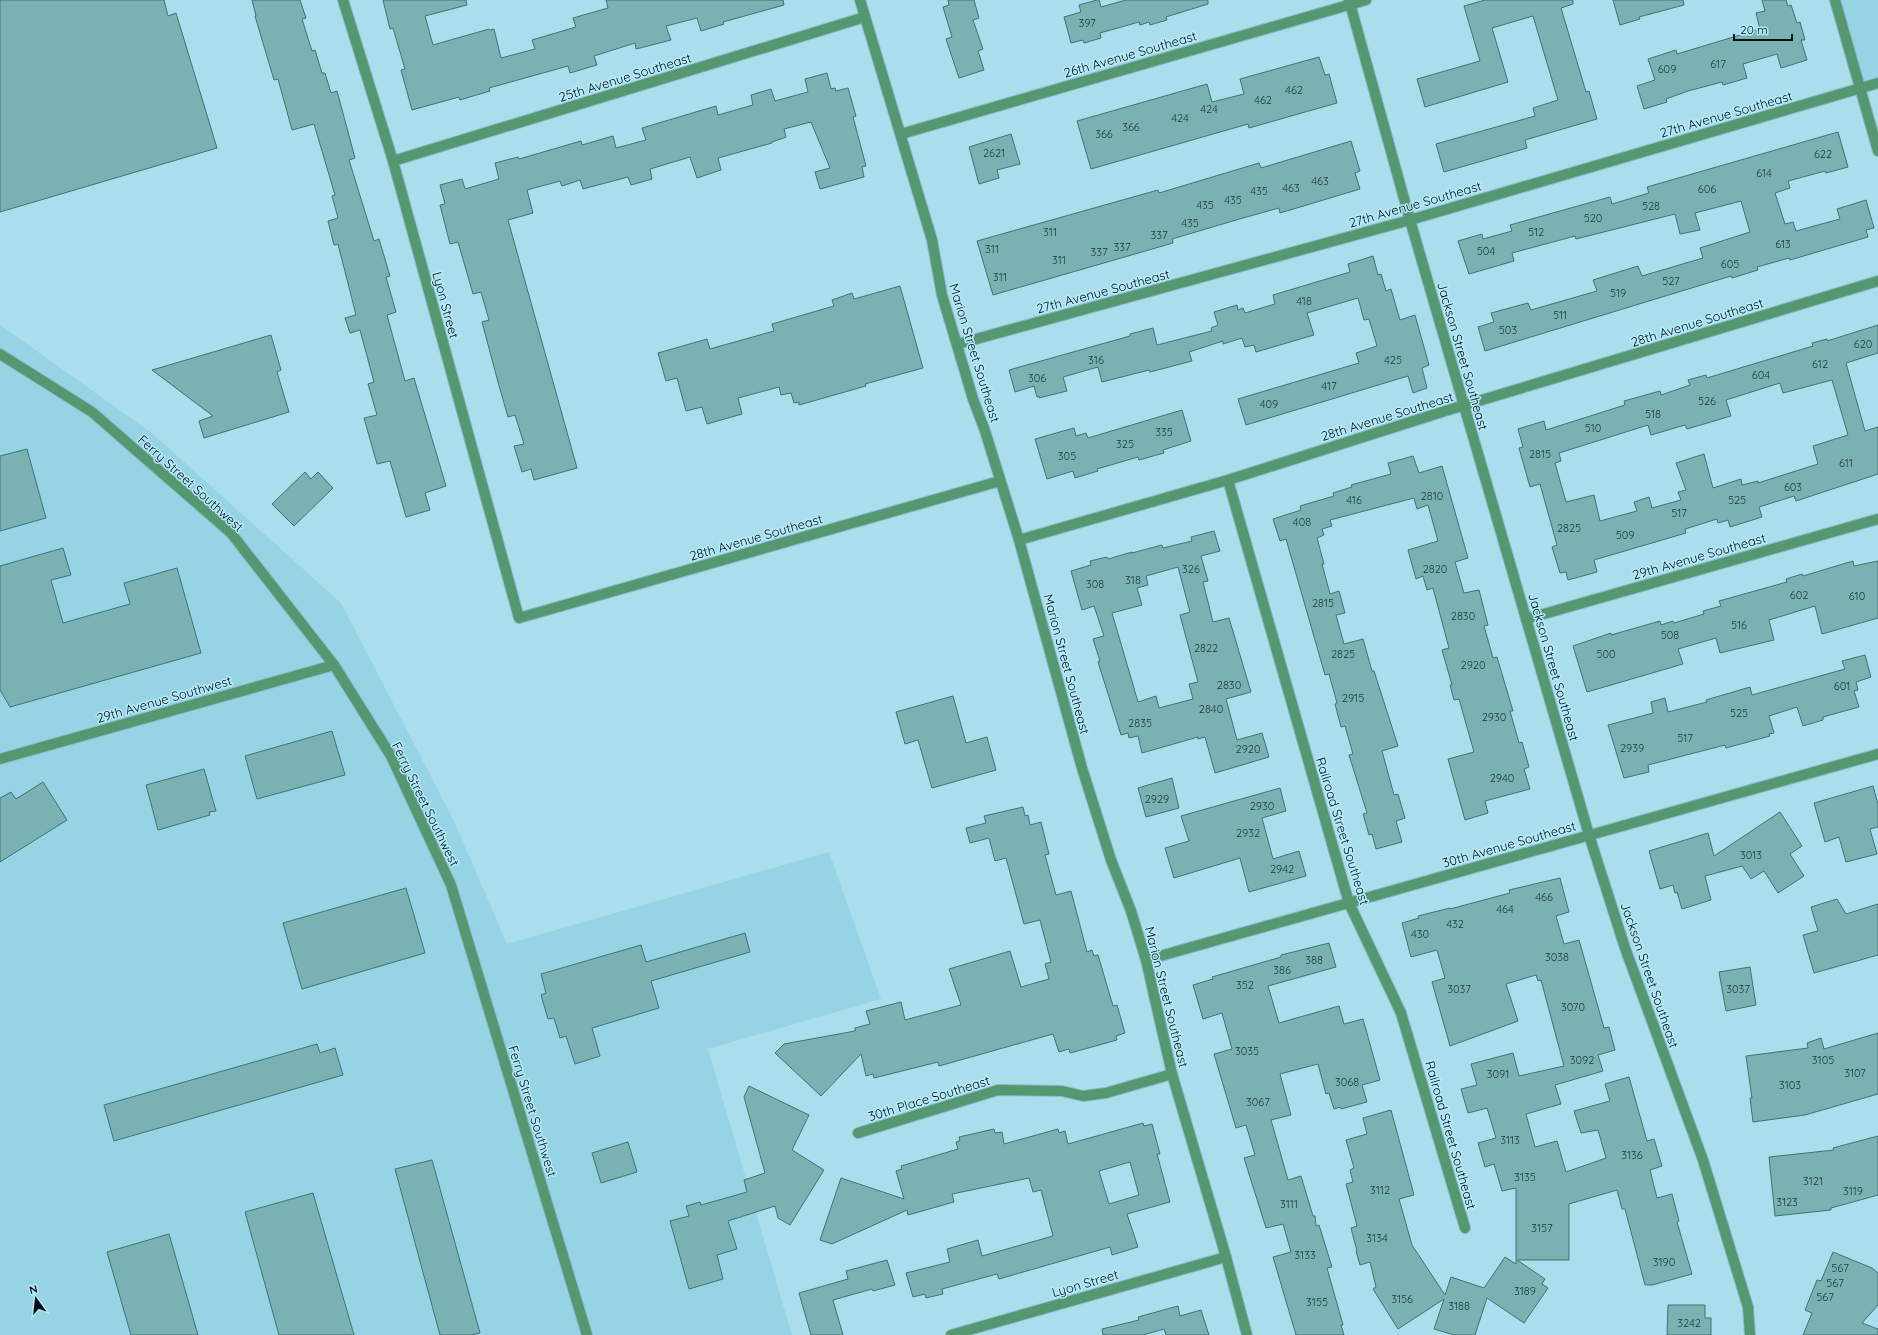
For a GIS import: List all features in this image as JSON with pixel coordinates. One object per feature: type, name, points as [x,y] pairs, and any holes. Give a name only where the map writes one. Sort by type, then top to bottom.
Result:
[{"type":"street","name":"Lyon Street","points":[[343,0],[393,161],[519,618]]},
{"type":"street","name":"Marion Street Southeast","points":[[860,0],[932,240],[942,295],[958,344],[973,399],[985,431],[1019,540],[1082,768],[1111,860],[1131,912],[1146,960],[1172,1074],[1226,1257],[1247,1335]]},
{"type":"street","name":"26th Avenue Southeast","points":[[901,134],[1349,2],[1366,0]]},
{"type":"street","points":[[1835,0],[1859,89],[1878,151]]},
{"type":"street","name":"Jackson Street Southeast","points":[[1349,2],[1410,220],[1589,835],[1625,948],[1703,1160],[1748,1307],[1750,1335]]},
{"type":"street","name":"25th Avenue Southeast","points":[[393,161],[865,17]]},
{"type":"street","name":"27th Avenue Southeast","points":[[958,344],[1410,220],[1878,83]]},
{"type":"street","name":"28th Avenue Southeast","points":[[1019,540],[1228,480],[1465,406],[1878,281]]},
{"type":"street","name":"Ferry Street Southwest","points":[[0,354],[92,412],[231,533],[334,665],[391,756],[451,885],[587,1335]]},
{"type":"street","name":"Railroad Street Southeast","points":[[1228,480],[1349,903],[1401,1013],[1464,1228]]},
{"type":"street","name":"28th Avenue Southeast","points":[[519,618],[1000,481]]},
{"type":"street","name":"29th Avenue Southeast","points":[[1526,619],[1878,519]]},
{"type":"street","name":"29th Avenue Southwest","points":[[0,759],[334,665]]},
{"type":"street","name":"30th Avenue Southeast","points":[[1146,960],[1878,754]]},
{"type":"street","name":"30th Place Southeast","points":[[858,1133],[998,1090],[1062,1091],[1082,1096],[1106,1093],[1172,1074]]},
{"type":"street","name":"Lyon Street","points":[[950,1335],[1226,1257]]},
{"type":"shaded area","points":[[1834,0],[1878,0],[1878,83],[1859,89]]},
{"type":"shaded area","points":[[0,325],[153,434],[341,603],[454,821],[507,944],[829,852],[881,999],[708,1049],[792,1335],[0,1335]]},
{"type":"building","points":[[0,0],[164,0],[168,16],[176,13],[217,148],[0,212]]},
{"type":"building","points":[[252,0],[300,0],[306,18],[302,19],[312,51],[315,50],[322,73],[325,73],[331,93],[337,91],[355,158],[349,160],[374,241],[379,239],[390,276],[386,277],[396,312],[387,315],[405,381],[414,378],[446,486],[425,493],[430,510],[406,517],[390,461],[377,464],[364,418],[377,415],[368,384],[374,382],[360,330],[350,333],[345,318],[356,315],[338,244],[334,245],[328,221],[338,218],[332,196],[335,195],[314,124],[292,130],[278,79],[274,80],[255,16]]},
{"type":"building","points":[[383,0],[466,0],[467,5],[425,16],[433,45],[489,29],[494,29],[501,58],[535,49],[532,40],[576,27],[573,18],[608,8],[606,0],[783,0],[784,5],[723,22],[724,24],[701,31],[697,18],[666,26],[671,40],[636,49],[635,43],[594,56],[597,65],[570,73],[568,66],[489,88],[490,91],[460,100],[459,97],[412,110],[401,70],[405,69],[393,28],[390,29]]},
{"type":"building","points":[[948,0],[974,0],[979,18],[973,20],[983,49],[978,51],[984,70],[959,78],[946,39],[952,37],[943,7],[949,5]]},
{"type":"building","points":[[1099,0],[1101,7],[1126,0],[1208,0],[1208,4],[1166,17],[1167,20],[1150,25],[1149,22],[1140,25],[1139,22],[1100,33],[1101,38],[1084,43],[1083,40],[1071,43],[1064,17],[1081,12],[1079,5]]},
{"type":"building","points":[[1485,0],[1573,0],[1573,4],[1561,8],[1586,92],[1589,91],[1597,119],[1525,140],[1527,148],[1444,172],[1436,144],[1535,116],[1533,108],[1558,100],[1533,16],[1492,28],[1508,82],[1425,107],[1417,79],[1480,61],[1464,6]]},
{"type":"building","points":[[1613,0],[1683,0],[1684,5],[1639,17],[1640,19],[1620,25]]},
{"type":"building","points":[[1762,0],[1786,0],[1788,6],[1791,5],[1797,23],[1800,22],[1805,40],[1801,40],[1807,60],[1781,68],[1777,54],[1743,64],[1747,78],[1723,85],[1722,82],[1688,91],[1666,99],[1667,102],[1644,109],[1637,86],[1655,80],[1648,59],[1676,50],[1677,54],[1760,29],[1756,13],[1765,11]]},
{"type":"building","points":[[1319,57],[1325,75],[1329,74],[1337,103],[1249,128],[1248,124],[1091,169],[1077,121],[1207,84],[1212,102],[1244,94],[1240,79]]},
{"type":"building","points":[[827,73],[831,89],[835,88],[836,91],[848,88],[856,116],[853,117],[866,166],[862,167],[864,177],[820,189],[815,172],[830,168],[811,122],[784,129],[786,137],[772,143],[718,158],[721,170],[697,178],[690,157],[650,169],[652,179],[631,185],[628,177],[583,189],[580,180],[562,186],[560,181],[527,190],[533,213],[508,220],[577,468],[534,480],[531,469],[522,472],[514,446],[524,444],[515,415],[508,417],[498,382],[482,322],[489,320],[481,292],[473,294],[458,242],[450,244],[440,205],[445,204],[440,185],[462,179],[465,189],[499,179],[495,163],[518,157],[519,159],[581,141],[582,145],[613,136],[616,148],[646,140],[642,128],[716,106],[718,115],[753,105],[751,95],[771,89],[775,101],[808,92],[805,79]]},
{"type":"building","points":[[1838,132],[1848,167],[1826,173],[1825,171],[1788,181],[1790,188],[1775,193],[1785,224],[1793,222],[1796,231],[1840,219],[1837,209],[1866,200],[1874,228],[1866,230],[1868,237],[1790,260],[1789,258],[1757,267],[1758,270],[1732,278],[1731,276],[1485,351],[1478,327],[1494,322],[1491,313],[1528,303],[1531,310],[1597,291],[1593,280],[1638,266],[1642,276],[1703,258],[1700,248],[1750,232],[1741,201],[1695,213],[1700,230],[1680,234],[1675,214],[1576,239],[1575,236],[1512,253],[1514,261],[1469,274],[1458,241],[1482,234],[1483,239],[1512,231],[1510,225],[1610,197],[1612,204],[1649,193],[1647,187]]},
{"type":"building","points":[[1011,134],[1020,164],[997,170],[999,178],[979,184],[969,147]]},
{"type":"building","points":[[1351,141],[1360,171],[1355,173],[1360,189],[1280,213],[1279,208],[1243,218],[1172,239],[1173,243],[993,295],[977,241],[1158,190],[1159,193],[1259,163],[1261,168]]},
{"type":"building","points":[[1373,256],[1378,275],[1381,274],[1386,291],[1391,289],[1400,320],[1415,315],[1429,365],[1422,368],[1427,388],[1413,393],[1408,376],[1246,425],[1238,399],[1359,363],[1356,353],[1377,346],[1369,319],[1364,320],[1358,298],[1307,313],[1314,335],[1256,352],[1254,345],[1245,347],[1242,338],[1223,344],[1223,341],[1189,352],[1192,361],[1150,372],[1149,370],[1102,382],[1098,367],[1063,377],[1067,391],[1039,398],[1039,396],[1037,397],[1034,386],[1015,392],[1009,370],[1130,336],[1130,334],[1153,328],[1157,345],[1212,331],[1211,328],[1218,325],[1214,312],[1237,305],[1238,310],[1243,308],[1245,313],[1275,304],[1273,295],[1350,272],[1348,264]]},
{"type":"building","points":[[900,286],[923,368],[865,384],[866,386],[799,405],[799,402],[794,403],[791,393],[781,395],[779,387],[738,398],[742,414],[707,424],[702,407],[686,411],[677,378],[666,381],[658,353],[707,339],[710,349],[774,331],[772,324],[834,306],[832,300],[852,293],[854,299]]},
{"type":"building","points":[[1878,325],[1878,353],[1846,363],[1865,431],[1878,427],[1878,474],[1796,501],[1794,496],[1759,507],[1762,517],[1730,527],[1728,520],[1718,523],[1717,519],[1685,529],[1686,533],[1594,560],[1597,572],[1568,580],[1566,572],[1560,573],[1552,547],[1557,545],[1540,484],[1530,487],[1519,448],[1523,447],[1518,429],[1544,421],[1546,430],[1625,405],[1624,401],[1660,391],[1661,395],[1690,385],[1688,380],[1706,375],[1707,378],[1813,346],[1812,343],[1827,339],[1827,341]],"holes":[[[1832,380],[1848,435],[1813,446],[1818,464],[1758,483],[1758,481],[1742,485],[1741,479],[1713,488],[1704,454],[1676,463],[1686,490],[1678,492],[1681,500],[1652,508],[1649,497],[1634,502],[1637,511],[1600,521],[1594,495],[1566,502],[1555,463],[1561,461],[1559,453],[1648,425],[1651,435],[1685,425],[1687,429],[1731,416],[1726,400],[1780,383],[1783,393]]]},
{"type":"building","points":[[271,335],[281,370],[277,372],[289,412],[204,438],[199,421],[213,416],[152,370]]},
{"type":"building","points":[[1182,410],[1191,441],[1163,450],[1164,453],[1139,460],[1138,457],[1097,469],[1098,471],[1075,478],[1073,471],[1047,479],[1035,439],[1074,428],[1076,436],[1086,433],[1088,438]]},
{"type":"building","points":[[27,449],[46,518],[0,531],[0,456]]},
{"type":"building","points":[[1413,456],[1419,473],[1442,466],[1468,558],[1455,562],[1464,593],[1479,590],[1488,625],[1484,626],[1493,658],[1497,657],[1513,711],[1510,711],[1519,743],[1522,742],[1529,767],[1524,769],[1530,789],[1485,801],[1488,813],[1465,820],[1448,759],[1474,752],[1459,699],[1454,700],[1450,685],[1452,685],[1442,650],[1449,648],[1433,588],[1427,590],[1423,576],[1416,579],[1408,550],[1438,541],[1428,505],[1417,509],[1414,498],[1330,520],[1332,526],[1322,529],[1324,535],[1317,538],[1330,594],[1339,591],[1345,613],[1336,615],[1344,644],[1363,639],[1372,671],[1374,671],[1398,746],[1382,751],[1394,795],[1398,794],[1405,818],[1396,821],[1402,842],[1376,849],[1372,834],[1369,835],[1363,814],[1367,813],[1349,755],[1353,754],[1345,726],[1341,727],[1335,704],[1337,703],[1329,674],[1325,675],[1286,539],[1280,541],[1273,519],[1301,510],[1300,506],[1334,496],[1333,493],[1352,487],[1351,485],[1391,474],[1388,463]]},
{"type":"building","points":[[305,472],[311,479],[318,472],[333,488],[294,526],[272,504]]},
{"type":"building","points":[[1214,531],[1220,551],[1201,556],[1208,581],[1203,582],[1213,622],[1229,618],[1251,692],[1226,699],[1237,740],[1262,733],[1269,757],[1215,773],[1205,737],[1198,739],[1198,737],[1142,753],[1138,736],[1129,738],[1128,733],[1121,735],[1098,662],[1100,661],[1093,639],[1104,636],[1094,606],[1082,610],[1071,571],[1091,565],[1090,561],[1107,557],[1108,559],[1162,545],[1163,548],[1192,541],[1191,537]],"holes":[[[1178,567],[1190,612],[1180,615],[1198,682],[1189,684],[1193,699],[1159,708],[1156,696],[1138,702],[1112,613],[1142,605],[1137,588],[1148,585],[1146,576]]]},
{"type":"building","points":[[63,548],[71,575],[51,580],[63,623],[130,604],[124,583],[177,568],[201,653],[10,707],[0,690],[0,566]]},
{"type":"building","points":[[1853,561],[1854,566],[1878,561],[1878,618],[1822,634],[1815,606],[1769,620],[1774,640],[1720,653],[1716,638],[1678,649],[1683,664],[1587,692],[1573,646],[1611,633],[1611,635],[1660,621],[1661,625],[1673,621],[1674,623],[1704,614],[1703,611],[1721,606],[1719,601],[1787,582],[1786,579],[1802,574],[1803,576]]},
{"type":"building","points":[[1865,655],[1871,677],[1856,682],[1858,690],[1854,691],[1859,707],[1823,717],[1823,720],[1803,726],[1797,707],[1769,716],[1774,733],[1769,734],[1770,736],[1726,748],[1725,745],[1648,765],[1649,772],[1624,778],[1608,725],[1653,713],[1651,702],[1665,698],[1668,712],[1707,702],[1706,700],[1750,687],[1752,695],[1845,669],[1842,661]]},
{"type":"building","points":[[953,696],[966,743],[987,737],[996,770],[932,788],[918,740],[905,744],[896,712]]},
{"type":"building","points":[[332,731],[345,775],[257,799],[245,756]]},
{"type":"building","points":[[204,769],[216,811],[209,812],[210,815],[158,830],[146,785]]},
{"type":"building","points":[[1172,778],[1179,808],[1146,817],[1138,788]]},
{"type":"building","points":[[43,782],[67,820],[0,862],[0,798],[11,792],[16,799]]},
{"type":"building","points":[[1873,786],[1878,804],[1878,827],[1870,829],[1877,854],[1846,862],[1839,837],[1825,842],[1814,803]]},
{"type":"building","points":[[1280,788],[1286,811],[1262,818],[1273,859],[1299,851],[1306,876],[1249,892],[1240,858],[1174,878],[1165,848],[1189,841],[1181,816]]},
{"type":"building","points":[[1023,807],[1025,816],[1028,815],[1030,825],[1041,822],[1049,854],[1045,855],[1056,895],[1071,891],[1087,952],[1092,950],[1094,956],[1098,955],[1113,1006],[1117,1005],[1125,1033],[1116,1036],[1117,1040],[1070,1053],[1069,1049],[1059,1052],[1053,1034],[939,1066],[938,1062],[874,1078],[873,1074],[866,1076],[861,1054],[821,1096],[775,1053],[784,1044],[855,1031],[855,1028],[870,1024],[866,1011],[901,1002],[905,1020],[961,1005],[949,969],[1010,951],[1021,987],[1049,979],[1045,964],[1051,962],[1040,920],[1024,924],[1006,858],[995,861],[989,838],[970,843],[966,828],[986,823],[984,816]]},
{"type":"building","points":[[1780,812],[1802,846],[1790,854],[1804,876],[1778,893],[1764,871],[1751,879],[1742,866],[1705,876],[1711,900],[1682,909],[1677,892],[1675,893],[1673,885],[1660,889],[1649,851],[1708,833],[1714,856]]},
{"type":"building","points":[[1560,878],[1569,912],[1556,916],[1564,944],[1579,940],[1604,1028],[1609,1027],[1615,1050],[1598,1055],[1603,1071],[1555,1085],[1561,1104],[1526,1114],[1535,1147],[1557,1141],[1566,1172],[1606,1158],[1598,1130],[1581,1133],[1574,1111],[1610,1101],[1605,1084],[1629,1077],[1647,1141],[1654,1139],[1662,1166],[1650,1170],[1657,1198],[1672,1194],[1679,1221],[1677,1222],[1692,1274],[1652,1285],[1645,1285],[1625,1209],[1622,1209],[1617,1190],[1569,1204],[1569,1260],[1517,1260],[1545,1279],[1542,1284],[1548,1288],[1524,1323],[1487,1298],[1475,1335],[1454,1335],[1434,1329],[1444,1299],[1398,1329],[1373,1289],[1376,1287],[1370,1262],[1360,1265],[1356,1251],[1351,1228],[1357,1226],[1346,1184],[1353,1182],[1350,1170],[1354,1168],[1346,1140],[1367,1134],[1363,1118],[1391,1110],[1414,1195],[1399,1199],[1412,1245],[1445,1295],[1451,1277],[1484,1288],[1505,1257],[1516,1264],[1516,1188],[1502,1191],[1494,1164],[1485,1167],[1478,1143],[1496,1138],[1487,1108],[1468,1113],[1461,1089],[1477,1085],[1471,1064],[1513,1053],[1519,1076],[1564,1066],[1541,980],[1538,981],[1536,975],[1506,984],[1518,1021],[1450,1046],[1432,982],[1445,978],[1437,950],[1411,957],[1402,923],[1419,918],[1418,916],[1510,893],[1509,890]]},
{"type":"building","points":[[406,888],[425,953],[302,989],[283,923]]},
{"type":"building","points":[[1837,899],[1846,914],[1878,904],[1878,955],[1814,973],[1803,935],[1818,931],[1811,907]]},
{"type":"building","points":[[745,933],[750,952],[651,981],[659,1008],[592,1028],[600,1056],[575,1064],[566,1036],[560,1038],[554,1018],[548,1019],[541,995],[546,993],[541,974],[641,945],[646,962]]},
{"type":"building","points":[[1329,943],[1336,967],[1268,986],[1279,1023],[1339,1006],[1344,1024],[1363,1019],[1380,1080],[1362,1085],[1367,1102],[1341,1109],[1340,1107],[1334,1109],[1329,1093],[1326,1094],[1318,1064],[1280,1074],[1291,1115],[1271,1120],[1288,1180],[1301,1176],[1313,1216],[1315,1216],[1316,1226],[1319,1225],[1332,1267],[1327,1268],[1343,1325],[1341,1325],[1344,1335],[1296,1335],[1273,1257],[1291,1252],[1283,1224],[1266,1228],[1244,1158],[1255,1155],[1246,1125],[1236,1128],[1214,1054],[1232,1049],[1222,1013],[1203,1019],[1193,985],[1213,979],[1212,977],[1281,957],[1281,955]]},
{"type":"building","points":[[1750,967],[1756,1005],[1726,1011],[1719,972]]},
{"type":"building","points":[[1878,1033],[1878,1094],[1805,1115],[1753,1122],[1750,1098],[1752,1098],[1746,1056],[1808,1048],[1807,1043],[1821,1038],[1824,1049]]},
{"type":"building","points":[[317,1044],[320,1053],[335,1048],[343,1075],[114,1141],[104,1105]]},
{"type":"building","points":[[749,1086],[809,1115],[792,1150],[824,1170],[790,1225],[778,1218],[775,1206],[728,1221],[737,1249],[717,1255],[723,1279],[689,1289],[670,1221],[689,1216],[686,1206],[700,1202],[701,1205],[747,1192],[744,1180],[765,1173],[744,1097]]},
{"type":"building","points":[[1143,1123],[1144,1126],[1152,1124],[1160,1154],[1157,1154],[1170,1202],[1127,1214],[1138,1247],[1112,1255],[1110,1247],[999,1279],[997,1274],[942,1289],[943,1294],[926,1298],[925,1294],[913,1297],[906,1273],[950,1262],[947,1249],[978,1240],[982,1256],[1053,1236],[1041,1190],[1033,1192],[1029,1178],[952,1194],[954,1202],[908,1215],[907,1210],[832,1244],[820,1240],[841,1178],[904,1199],[896,1171],[902,1169],[901,1166],[958,1149],[956,1142],[960,1141],[959,1137],[994,1129],[995,1133],[1002,1132],[1004,1144],[1058,1129],[1059,1133],[1065,1131],[1068,1144]],"holes":[[[1130,1162],[1139,1195],[1109,1204],[1099,1171]]]},
{"type":"building","points":[[1878,1136],[1878,1195],[1831,1208],[1831,1210],[1775,1216],[1769,1157],[1834,1150],[1833,1148]]},
{"type":"building","points":[[628,1142],[637,1172],[601,1183],[592,1153]]},
{"type":"building","points":[[432,1160],[480,1333],[471,1335],[440,1335],[395,1169]]},
{"type":"building","points":[[313,1193],[354,1335],[279,1335],[245,1212]]},
{"type":"building","points":[[169,1234],[198,1335],[131,1335],[107,1252]]},
{"type":"building","points":[[1833,1252],[1872,1268],[1878,1273],[1878,1305],[1862,1323],[1878,1329],[1878,1335],[1803,1335],[1812,1313],[1805,1310],[1817,1280],[1821,1281]]},
{"type":"building","points":[[887,1260],[895,1285],[873,1291],[872,1289],[833,1300],[843,1335],[811,1335],[799,1293],[848,1279],[846,1271]]},
{"type":"building","points":[[1668,1305],[1705,1305],[1705,1318],[1711,1318],[1711,1335],[1667,1335]]},
{"type":"building","points":[[1178,1306],[1180,1316],[1201,1310],[1209,1335],[1166,1335],[1164,1329],[1143,1335],[1103,1335],[1102,1329],[1139,1320],[1138,1317]]}]
